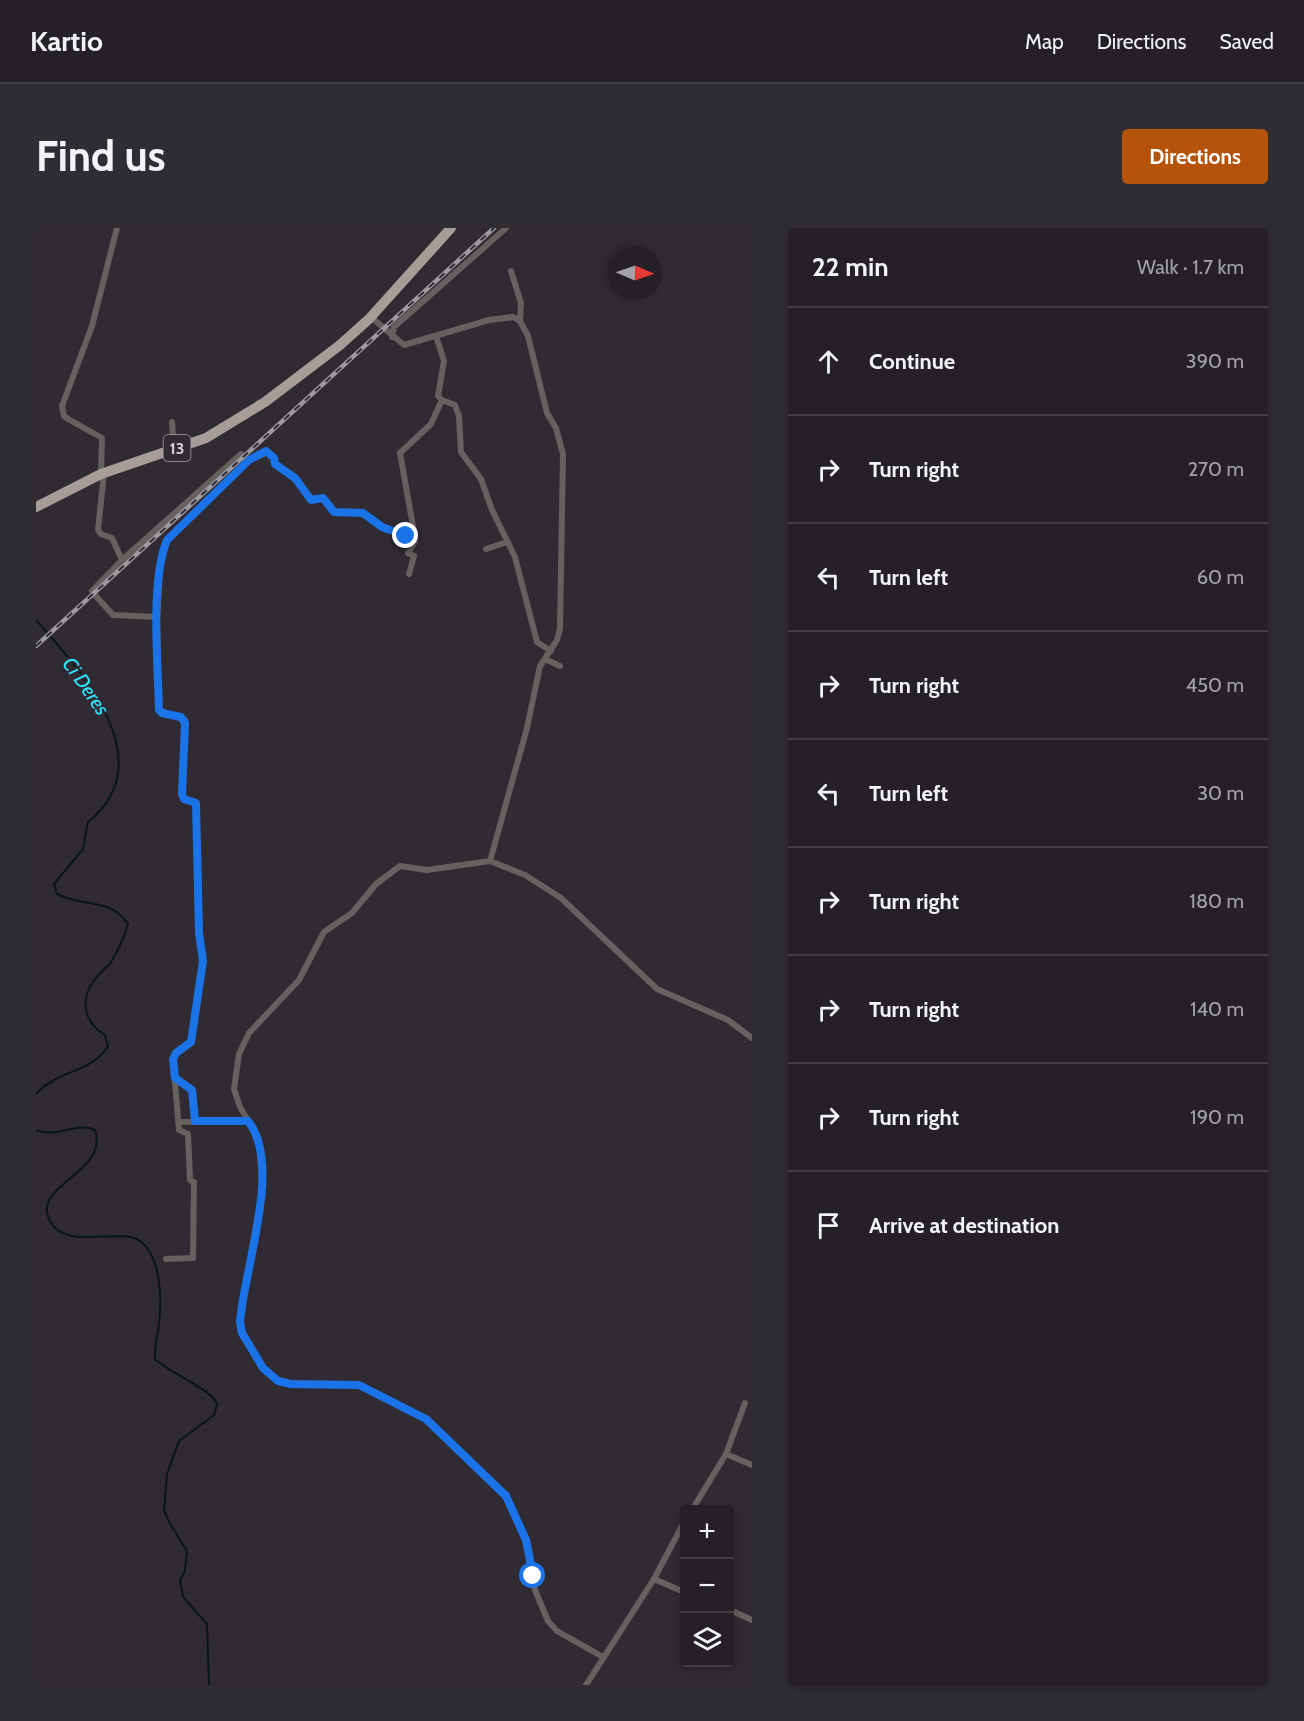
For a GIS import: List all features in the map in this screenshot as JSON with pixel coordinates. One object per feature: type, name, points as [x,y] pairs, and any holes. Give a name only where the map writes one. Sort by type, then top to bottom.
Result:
[{"type":"highway","name":"13","points":[[36,507],[102,473],[206,438],[265,402],[329,354],[371,317],[450,228]]},
{"type":"street","points":[[117,228],[92,326],[62,406],[64,416],[102,438],[98,530],[101,534],[112,538],[122,560]]},
{"type":"street","points":[[392,337],[394,327],[506,228]]},
{"type":"street","points":[[490,861],[527,728],[537,676],[551,651],[561,623],[563,454],[556,428],[547,414],[528,336],[520,321],[521,303],[512,271]]},
{"type":"street","points":[[371,317],[404,345],[489,320],[513,317],[520,321]]},
{"type":"street","points":[[436,336],[444,361],[438,396],[455,405],[459,416],[461,452],[481,479],[492,510],[521,574],[537,642],[551,651]]},
{"type":"street","points":[[409,574],[414,556],[408,553],[415,542],[400,453],[431,424],[442,400]]},
{"type":"street","points":[[172,422],[174,449]]},
{"type":"street","points":[[166,1259],[193,1258],[194,1182],[190,1180],[190,1142],[188,1134],[179,1130],[173,1059],[176,1053],[191,1042],[203,959],[199,933],[196,803],[184,799],[182,795],[184,720],[159,710],[157,620],[161,555],[167,540],[249,460],[268,452],[274,458],[275,464],[295,478],[311,500],[323,498],[334,512],[363,513],[382,527],[406,536],[413,532]]},
{"type":"street","points":[[157,620],[155,616],[112,615],[93,593],[122,560],[240,455],[249,460]]},
{"type":"street","points":[[486,549],[507,542]]},
{"type":"street","points":[[545,659],[560,666]]},
{"type":"street","points":[[603,1657],[557,1631],[548,1622],[535,1590],[526,1540],[506,1496],[426,1419],[359,1385],[284,1383],[271,1376],[263,1368],[240,1328],[244,1290],[264,1184],[258,1137],[234,1089],[238,1054],[249,1034],[298,980],[324,932],[352,913],[394,868],[405,866],[428,870],[490,861],[538,882],[561,898],[657,989],[728,1020],[752,1038]]},
{"type":"street","points":[[175,1078],[192,1090],[195,1121]]},
{"type":"street","points":[[179,1122],[248,1121]]},
{"type":"street","points":[[694,1505],[726,1454],[745,1403]]},
{"type":"street","points":[[726,1454],[752,1465]]},
{"type":"street","points":[[586,1685],[654,1579],[680,1530]]},
{"type":"street","points":[[654,1579],[680,1590]]},
{"type":"street","points":[[734,1612],[752,1620]]},
{"type":"waterway","name":"Ci Deres","points":[[36,620],[74,664],[92,690],[107,717],[117,745],[118,772],[109,798],[88,822],[83,849],[54,884],[57,894],[112,909],[128,924],[114,957],[95,979],[87,995],[88,1017],[92,1024],[105,1035],[108,1046],[92,1062],[53,1080],[36,1094]]},
{"type":"waterway","name":"Ci Deres","points":[[36,1130],[51,1133],[81,1127],[95,1130],[97,1144],[92,1156],[53,1195],[47,1205],[48,1216],[55,1227],[64,1234],[77,1237],[131,1237],[140,1241],[147,1248],[156,1267],[160,1290],[155,1359],[199,1387],[217,1404],[214,1415],[179,1441],[167,1474],[164,1510],[187,1551],[185,1571],[180,1580],[183,1597],[207,1624],[209,1685]]},
{"type":"railway","points":[[36,646],[494,228]]},
{"type":"route","points":[[406,536],[382,527],[381,524],[371,520],[363,513],[334,512],[324,498],[311,500],[295,478],[275,464],[274,458],[266,451],[249,460],[167,540],[161,555],[157,620],[159,711],[181,717],[185,723],[182,794],[184,799],[196,803],[199,933],[203,959],[191,1042],[176,1053],[173,1059],[174,1070],[175,1078],[192,1090],[195,1121],[248,1121],[258,1137],[264,1184],[244,1290],[240,1328],[263,1368],[278,1381],[284,1383],[359,1385],[426,1419],[502,1490],[526,1540],[533,1576]]}]
